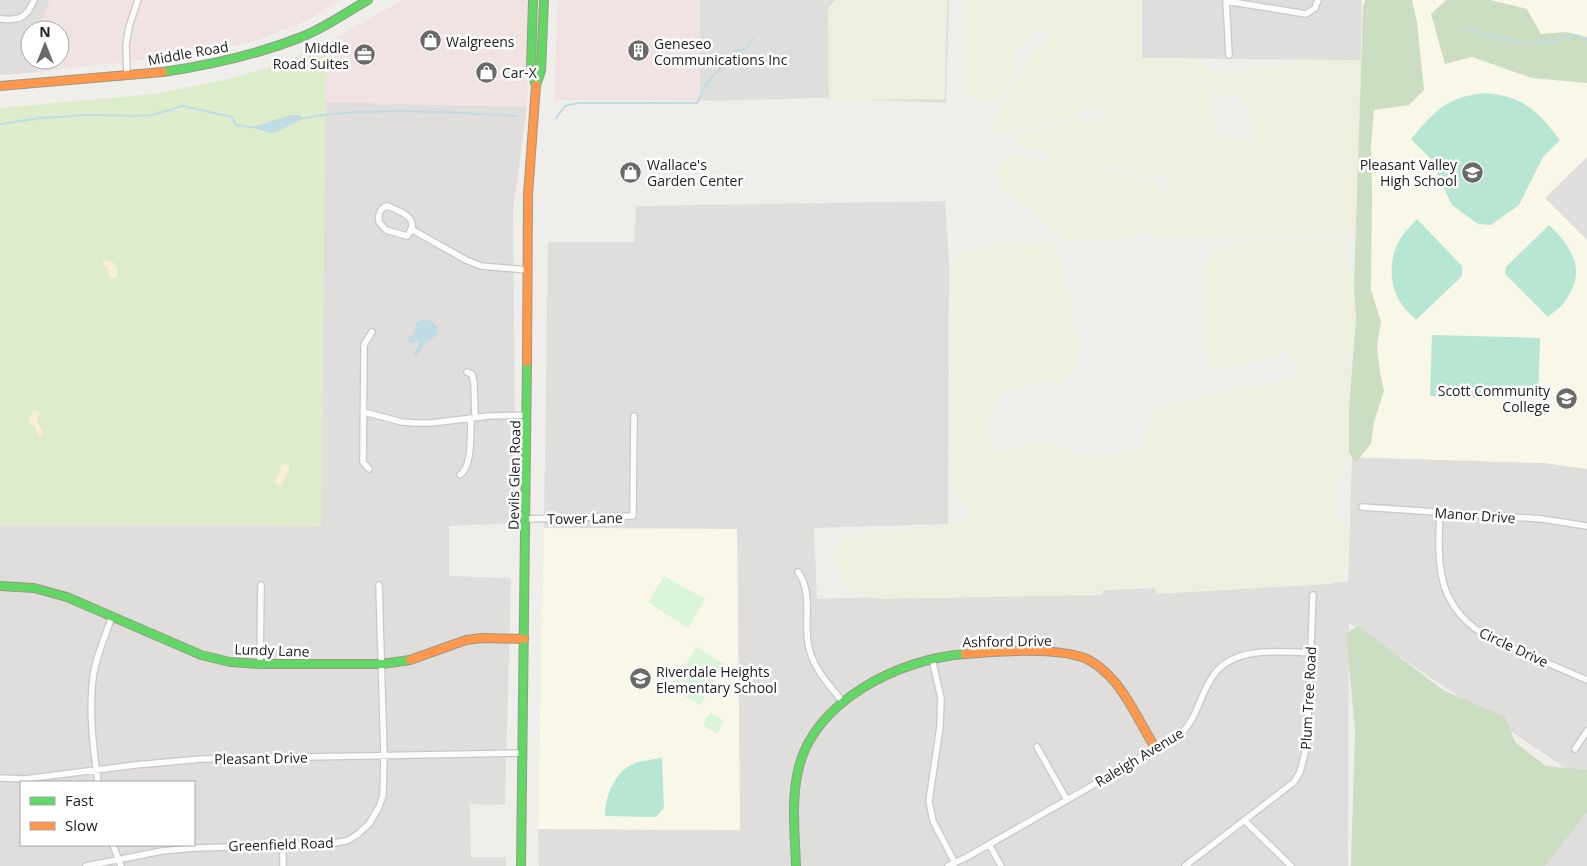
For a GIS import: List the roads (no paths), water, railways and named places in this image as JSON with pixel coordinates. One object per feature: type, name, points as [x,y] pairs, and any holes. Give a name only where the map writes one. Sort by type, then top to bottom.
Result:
[{"type":"main road","name":"Middle Road","points":[[0,86],[127,76],[204,66],[268,49],[306,35],[368,0]]},
{"type":"main road","name":"Devils Glen Road","points":[[533,0],[531,69],[536,86]]},
{"type":"main road","name":"Devils Glen Road","points":[[520,866],[526,519],[528,195],[536,86],[541,71],[544,0]]},
{"type":"main road","name":"Lundy Lane","points":[[0,586],[34,588],[50,592],[112,616],[202,655],[230,662],[260,664],[382,664],[416,659],[466,640],[482,638],[524,639]]},
{"type":"main road","name":"Ashford Drive","points":[[796,866],[796,780],[798,764],[819,724],[856,692],[894,672],[932,659],[972,653],[1053,651],[1092,662],[1111,675],[1156,749]]},
{"type":"street","points":[[0,19],[14,19],[25,16],[30,11],[34,0]]},
{"type":"street","points":[[127,76],[126,45],[129,26],[138,0]]},
{"type":"street","points":[[1229,55],[1226,1],[1306,14],[1315,8],[1318,0]]},
{"type":"street","points":[[387,206],[403,212],[410,218],[411,229],[407,236],[386,230],[379,222],[380,212],[387,206]]},
{"type":"street","points":[[411,229],[466,260],[481,266],[527,270]]},
{"type":"street","points":[[369,469],[363,462],[364,345],[372,332]]},
{"type":"street","points":[[460,475],[465,472],[469,457],[473,418],[474,383],[472,374],[467,372]]},
{"type":"street","points":[[364,412],[402,422],[415,423],[527,414]]},
{"type":"street","name":"Tower Lane","points":[[526,519],[633,516],[634,416]]},
{"type":"street","name":"Manor Drive","points":[[1362,507],[1542,519],[1587,526]]},
{"type":"street","name":"Circle Drive","points":[[1440,513],[1438,565],[1444,588],[1459,614],[1475,629],[1486,636],[1587,680]]},
{"type":"street","points":[[798,572],[804,580],[807,598],[807,642],[810,653],[824,678],[843,702]]},
{"type":"street","points":[[260,585],[260,664]]},
{"type":"street","name":"Greenfield Road","points":[[86,866],[162,851],[194,848],[331,844],[349,840],[369,824],[383,795],[384,756],[379,585]]},
{"type":"street","name":"Plum Tree Road","points":[[1185,866],[1294,782],[1300,772],[1307,745],[1313,595]]},
{"type":"street","points":[[98,781],[92,734],[92,684],[98,655],[112,616]]},
{"type":"street","name":"Raleigh Avenue","points":[[948,866],[1179,736],[1195,715],[1210,679],[1218,669],[1227,663],[1246,654],[1258,652],[1310,653]]},
{"type":"street","points":[[932,659],[941,698],[940,727],[929,801],[933,820],[955,862]]},
{"type":"street","points":[[1575,749],[1587,731]]},
{"type":"street","points":[[1037,747],[1067,800]]},
{"type":"street","name":"Pleasant Drive","points":[[0,778],[25,779],[134,765],[202,759],[522,753]]},
{"type":"street","points":[[1244,820],[1291,866]]},
{"type":"street","points":[[990,844],[1001,866]]},
{"type":"street","points":[[114,846],[121,866]]},
{"type":"street","points":[[283,846],[283,866]]},
{"type":"water","points":[[291,115],[300,115],[302,119],[277,132],[269,133],[257,129],[257,125]]},
{"type":"water","points":[[423,319],[429,320],[438,327],[438,334],[424,345],[417,355],[413,354],[418,347],[418,341],[408,342],[407,338],[414,334],[416,323]]},
{"type":"waterway","points":[[1464,28],[1519,42],[1547,42],[1574,35],[1587,39]]},
{"type":"waterway","points":[[556,118],[565,106],[578,103],[697,103],[705,86],[735,51],[746,49],[753,39]]},
{"type":"waterway","points":[[0,124],[41,118],[87,115],[152,115],[183,106],[232,117],[236,125],[259,128]]},
{"type":"waterway","points":[[300,119],[332,114],[383,111],[517,116]]},
{"type":"place","name":"Walgreens","points":[[430,41]]},
{"type":"place","name":"Geneseo Communications Inc","points":[[638,51]]},
{"type":"place","name":"Middle Road Suites","points":[[365,55]]},
{"type":"place","name":"Car-X","points":[[486,72]]},
{"type":"place","name":"Wallace's Garden Center","points":[[631,172]]},
{"type":"place","name":"Pleasant Valley High School","points":[[1473,172]]},
{"type":"place","name":"Scott Community College","points":[[1566,398]]},
{"type":"place","name":"Riverdale Heights Elementary School","points":[[640,679]]}]
